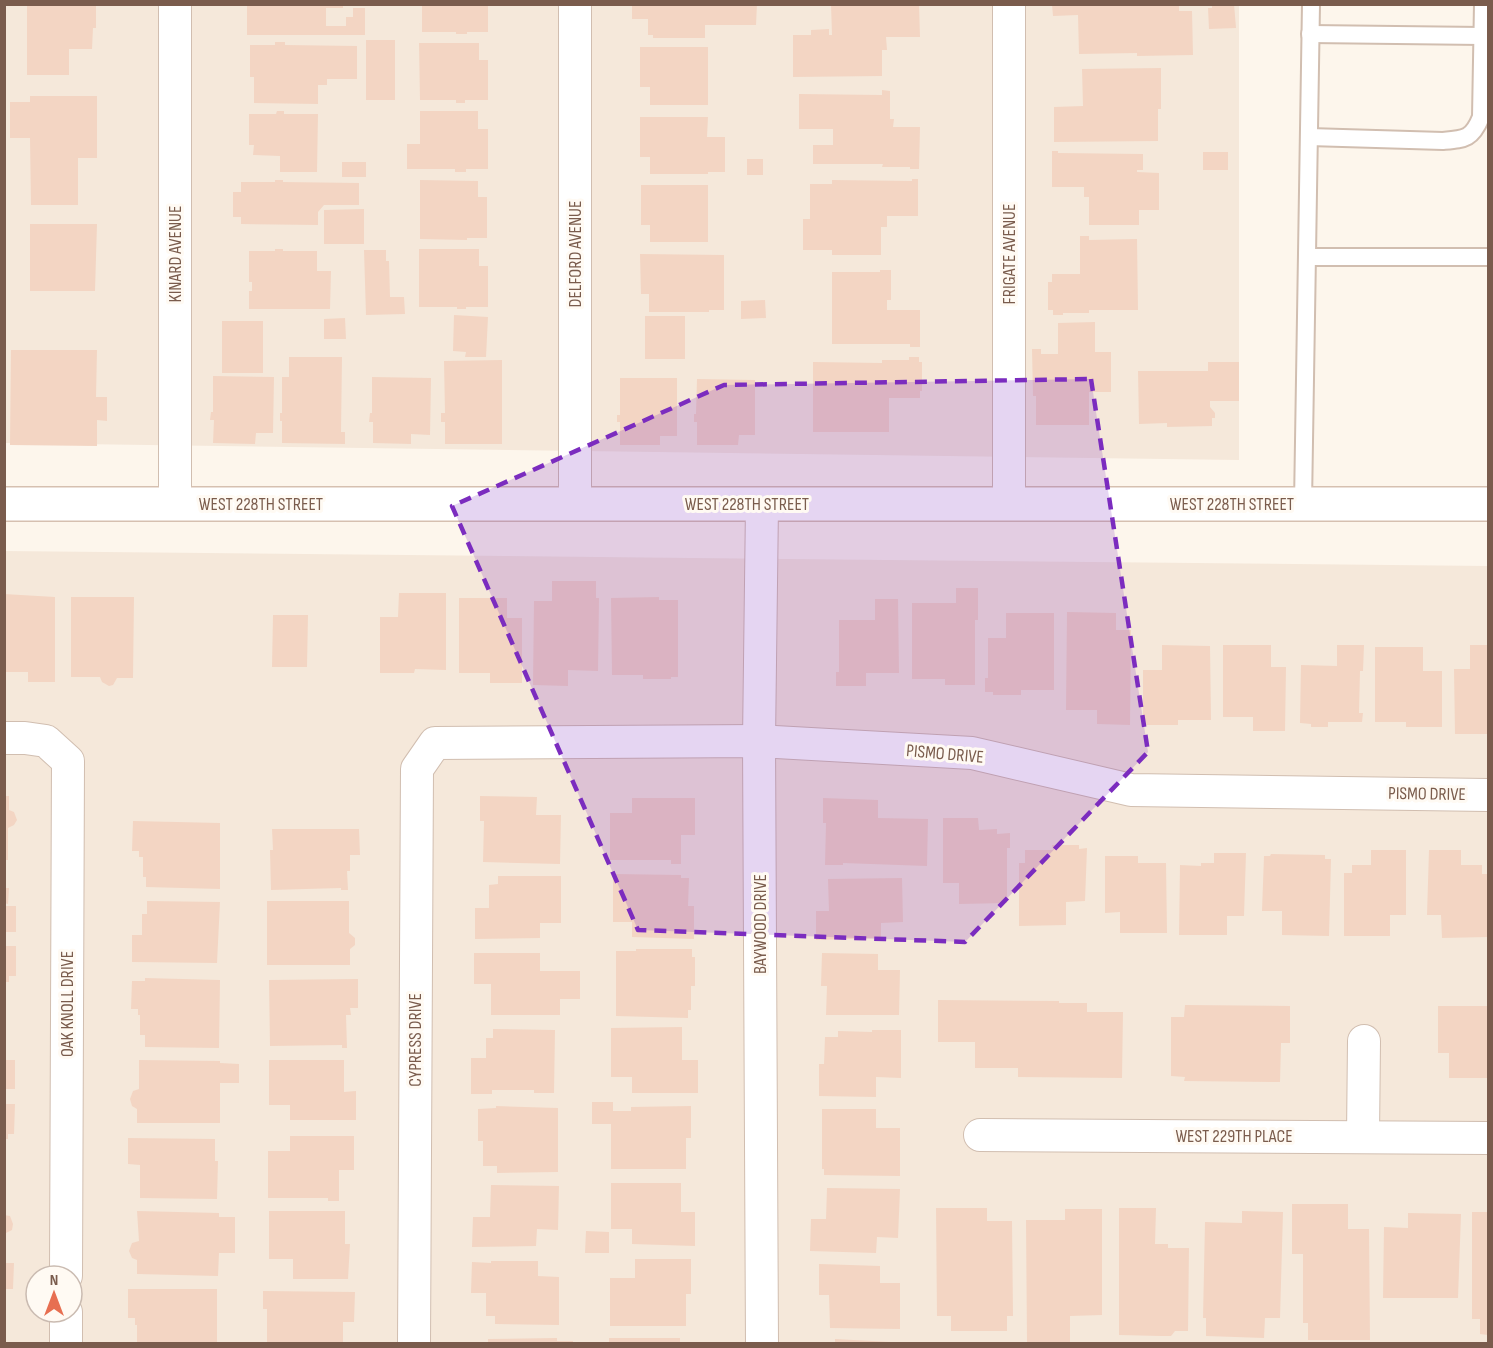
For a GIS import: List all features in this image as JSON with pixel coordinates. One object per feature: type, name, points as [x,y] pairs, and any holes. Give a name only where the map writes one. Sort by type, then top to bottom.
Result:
[{"type":"street","name":"KINARD AVENUE","points":[[175,4],[175,504]]},
{"type":"street","name":"DELFORD AVENUE","points":[[575,4],[575,504]]},
{"type":"street","name":"FRIGATE AVENUE","points":[[1009,4],[1009,504]]},
{"type":"street","name":"WEST 228TH STREET","points":[[4,504],[1488,504]]},
{"type":"street","name":"BAYWOOD DRIVE","points":[[762,505],[759,741],[762,1344]]},
{"type":"street","name":"OAK KNOLL DRIVE","points":[[4,738],[46,741],[68,762],[66,1264]]},
{"type":"street","name":"PISMO DRIVE","points":[[435,743],[759,741],[972,753],[1131,790],[1488,795]]},
{"type":"street","name":"CYPRESS DRIVE","points":[[414,1344],[417,769],[435,743]]},
{"type":"street","points":[[1363,1136],[1364,1041]]},
{"type":"street","name":"WEST 229TH PLACE","points":[[980,1135],[1488,1138]]},
{"type":"street","points":[[66,1324],[66,1344]]},
{"type":"lane","points":[[1303,504],[1311,4]]},
{"type":"lane","points":[[1309,137],[1443,141],[1461,139],[1475,131],[1481,117],[1483,4]]},
{"type":"lane","points":[[1310,34],[1482,36]]},
{"type":"lane","points":[[1307,257],[1488,257]]},
{"type":"highlighted area","points":[[1091,379],[1148,752],[965,942],[638,930],[452,506],[724,385]]},
{"type":"shaded area","points":[[5,5],[1239,5],[1239,460],[5,443]]},
{"type":"shaded area","points":[[4,551],[1488,566],[1488,1343],[5,1343]]},
{"type":"building","points":[[27,4],[96,4],[96,28],[93,28],[92,49],[69,49],[69,75],[27,75]]},
{"type":"building","points":[[247,4],[343,4],[343,8],[326,8],[326,26],[346,26],[346,17],[353,17],[353,8],[365,8],[365,35],[247,35]]},
{"type":"building","points":[[422,4],[488,4],[488,32],[456,34],[456,32],[422,32]]},
{"type":"building","points":[[632,4],[757,4],[756,25],[705,25],[705,38],[653,38],[653,35],[648,35],[648,19],[632,19]]},
{"type":"building","points":[[831,4],[919,4],[920,37],[886,37],[887,50],[882,50],[882,76],[793,77],[793,35],[811,35],[811,30],[829,29],[829,35],[832,35]]},
{"type":"building","points":[[1052,4],[1179,5],[1179,11],[1192,11],[1193,55],[1079,54],[1078,15],[1053,16]]},
{"type":"building","points":[[1212,4],[1234,4],[1236,28],[1209,29],[1208,8],[1212,8]]},
{"type":"building","points":[[366,40],[395,40],[395,100],[366,100]]},
{"type":"building","points":[[275,42],[285,42],[285,45],[357,46],[357,79],[327,79],[327,85],[318,85],[318,104],[254,103],[254,77],[250,77],[250,45],[275,45]]},
{"type":"building","points":[[419,43],[479,43],[479,60],[488,60],[488,100],[465,100],[465,103],[456,103],[456,100],[420,100]]},
{"type":"building","points":[[640,47],[708,47],[708,105],[650,105],[650,87],[640,87]]},
{"type":"building","points":[[1161,68],[1158,141],[1054,142],[1054,107],[1083,106],[1082,69]]},
{"type":"building","points":[[882,90],[890,91],[890,119],[894,119],[893,127],[920,127],[919,169],[882,167],[883,164],[813,164],[813,145],[833,145],[833,129],[799,129],[799,94],[882,95]]},
{"type":"building","points":[[30,96],[97,96],[97,158],[78,158],[78,205],[31,205],[30,138],[10,138],[10,102],[30,102]]},
{"type":"building","points":[[277,111],[284,111],[284,114],[318,114],[317,172],[280,172],[280,156],[253,155],[254,145],[249,145],[249,114],[276,114]]},
{"type":"building","points":[[420,111],[478,111],[478,129],[488,129],[488,169],[466,169],[466,172],[455,172],[455,169],[407,169],[407,144],[420,144]]},
{"type":"building","points":[[640,117],[708,117],[707,137],[725,137],[725,172],[650,174],[650,157],[640,157]]},
{"type":"building","points":[[1052,151],[1058,151],[1058,153],[1143,154],[1143,170],[1137,170],[1137,172],[1159,173],[1159,210],[1139,210],[1139,225],[1089,225],[1089,197],[1084,197],[1084,187],[1052,187]]},
{"type":"building","points":[[1203,152],[1228,152],[1228,170],[1203,170]]},
{"type":"building","points":[[747,159],[763,159],[763,175],[747,175]]},
{"type":"building","points":[[342,162],[366,162],[366,177],[342,177]]},
{"type":"building","points":[[912,179],[918,179],[918,216],[887,216],[887,227],[881,227],[881,255],[832,255],[832,250],[803,250],[803,219],[810,219],[810,184],[832,184],[832,180],[912,181]]},
{"type":"building","points":[[275,180],[359,183],[359,205],[324,205],[318,212],[318,225],[241,224],[241,217],[233,217],[233,192],[241,192],[241,182],[275,182]]},
{"type":"building","points":[[420,180],[478,181],[478,197],[487,197],[487,238],[420,239]]},
{"type":"building","points":[[641,185],[708,185],[708,242],[650,242],[650,225],[641,225]]},
{"type":"building","points":[[364,209],[364,244],[324,244],[324,210]]},
{"type":"building","points":[[30,224],[97,224],[95,291],[30,291]]},
{"type":"building","points":[[1080,236],[1089,236],[1089,240],[1137,239],[1138,310],[1089,310],[1089,313],[1053,315],[1053,310],[1048,310],[1048,282],[1052,282],[1052,274],[1080,274]]},
{"type":"building","points":[[275,249],[317,251],[317,271],[331,271],[330,309],[249,309],[249,291],[252,291],[252,282],[249,282],[249,251],[275,251]]},
{"type":"building","points":[[419,249],[479,249],[479,266],[488,266],[488,307],[457,309],[457,307],[419,307]]},
{"type":"building","points":[[364,250],[386,250],[386,261],[389,261],[390,297],[404,297],[405,314],[366,315]]},
{"type":"building","points":[[640,254],[724,255],[724,310],[649,312],[649,294],[641,294]]},
{"type":"building","points":[[880,270],[891,270],[891,300],[887,300],[887,310],[920,310],[920,347],[910,347],[910,344],[832,344],[832,272],[880,272]]},
{"type":"building","points":[[765,300],[766,318],[741,319],[741,301]]},
{"type":"building","points":[[454,315],[488,317],[486,357],[465,357],[466,352],[453,351]]},
{"type":"building","points":[[645,316],[685,316],[685,359],[645,359]]},
{"type":"building","points":[[345,318],[346,339],[324,339],[324,319]]},
{"type":"building","points":[[222,321],[263,321],[263,373],[222,373]]},
{"type":"building","points":[[1095,322],[1095,352],[1111,352],[1111,392],[1089,392],[1089,425],[1036,425],[1032,349],[1041,349],[1041,354],[1058,354],[1058,323]]},
{"type":"building","points":[[11,350],[97,350],[96,397],[107,397],[107,421],[97,420],[97,446],[10,445]]},
{"type":"building","points":[[289,357],[342,357],[341,432],[345,432],[345,444],[282,443],[280,413],[282,413],[282,377],[289,377]]},
{"type":"building","points":[[909,357],[919,357],[919,362],[922,362],[922,391],[920,391],[920,398],[889,398],[889,432],[813,432],[813,362],[882,363],[882,360],[909,360]]},
{"type":"building","points":[[502,360],[502,444],[445,444],[445,422],[441,422],[441,413],[445,413],[444,361]]},
{"type":"building","points":[[1208,362],[1239,362],[1239,401],[1210,401],[1210,407],[1215,413],[1212,426],[1167,427],[1167,423],[1139,424],[1138,371],[1208,371]]},
{"type":"building","points":[[213,376],[274,377],[273,433],[256,433],[255,444],[213,443],[214,420],[210,420],[211,412],[213,412]]},
{"type":"building","points":[[372,377],[431,378],[430,435],[411,434],[411,444],[373,443],[373,422],[369,422],[370,413],[372,413]]},
{"type":"building","points":[[620,378],[677,378],[677,436],[660,436],[660,445],[620,445],[620,422],[617,422],[617,415],[620,415]]},
{"type":"building","points":[[697,379],[755,380],[755,435],[739,435],[738,445],[697,445],[697,422],[694,422],[694,414],[696,414]]},
{"type":"building","points":[[552,581],[596,581],[596,598],[599,598],[598,671],[568,670],[568,686],[533,685],[534,601],[552,601]]},
{"type":"building","points":[[956,588],[978,588],[978,620],[975,620],[975,685],[945,685],[945,679],[912,679],[912,603],[956,603]]},
{"type":"building","points":[[399,593],[446,593],[446,670],[415,669],[414,673],[380,673],[380,617],[398,617]]},
{"type":"building","points":[[4,594],[55,597],[55,682],[28,682],[28,672],[4,672]]},
{"type":"building","points":[[71,597],[134,597],[133,678],[117,678],[113,685],[109,686],[102,682],[100,677],[71,677]]},
{"type":"building","points":[[659,597],[659,600],[678,600],[678,677],[643,679],[643,675],[612,675],[611,598]]},
{"type":"building","points":[[459,598],[507,598],[507,618],[522,618],[522,683],[490,683],[490,673],[459,673]]},
{"type":"building","points":[[875,599],[898,599],[899,673],[866,673],[866,686],[836,686],[836,672],[839,672],[839,620],[875,620]]},
{"type":"building","points":[[1067,612],[1116,613],[1116,630],[1131,630],[1130,725],[1097,724],[1097,710],[1066,710]]},
{"type":"building","points":[[1006,613],[1054,613],[1054,690],[1021,690],[1021,695],[993,695],[993,692],[985,692],[985,678],[988,678],[988,638],[1006,638]]},
{"type":"building","points":[[273,615],[308,615],[307,667],[272,667]]},
{"type":"building","points":[[1162,645],[1210,646],[1211,720],[1178,720],[1178,725],[1143,725],[1143,670],[1162,670]]},
{"type":"building","points":[[1223,645],[1271,645],[1271,667],[1286,667],[1285,731],[1253,731],[1253,717],[1223,717]]},
{"type":"building","points":[[1337,645],[1364,645],[1363,671],[1360,671],[1359,713],[1363,713],[1362,722],[1328,722],[1328,727],[1311,727],[1311,724],[1300,723],[1301,665],[1337,666]]},
{"type":"building","points":[[1470,645],[1488,645],[1487,734],[1455,734],[1454,669],[1470,669]]},
{"type":"building","points":[[1375,647],[1423,647],[1423,671],[1442,671],[1442,727],[1406,727],[1406,722],[1375,722]]},
{"type":"building","points":[[4,796],[9,796],[9,810],[14,812],[17,820],[8,828],[8,860],[4,860]]},
{"type":"building","points":[[480,796],[537,797],[536,815],[561,815],[560,864],[483,862],[484,821],[480,821]]},
{"type":"building","points":[[632,798],[695,798],[695,835],[681,835],[681,864],[671,864],[671,860],[610,860],[610,813],[632,813]]},
{"type":"building","points":[[823,798],[878,800],[878,818],[928,819],[927,866],[843,863],[843,865],[825,865],[826,823],[823,823]]},
{"type":"building","points":[[943,818],[978,818],[979,830],[997,829],[997,834],[1010,833],[1010,848],[1007,848],[1007,903],[959,904],[959,883],[943,883]]},
{"type":"building","points":[[133,821],[220,823],[220,889],[146,887],[146,877],[143,877],[143,857],[139,857],[139,851],[132,851]]},
{"type":"building","points":[[272,829],[359,829],[360,855],[350,855],[350,871],[347,871],[348,890],[341,890],[341,888],[271,890]]},
{"type":"building","points":[[1052,845],[1079,845],[1079,849],[1087,848],[1085,901],[1066,902],[1066,925],[1019,926],[1019,863],[1025,863],[1025,850],[1053,850]]},
{"type":"building","points":[[1371,850],[1406,850],[1406,915],[1390,915],[1390,936],[1344,936],[1344,873],[1352,873],[1352,865],[1371,865]]},
{"type":"building","points":[[1429,850],[1461,850],[1461,865],[1482,865],[1482,874],[1488,874],[1488,937],[1442,938],[1441,915],[1427,915]]},
{"type":"building","points":[[1214,853],[1246,853],[1244,916],[1227,916],[1227,935],[1179,935],[1180,865],[1201,866],[1201,863],[1214,863]]},
{"type":"building","points":[[1271,854],[1325,855],[1325,859],[1331,859],[1329,936],[1282,935],[1282,911],[1262,911],[1264,856]]},
{"type":"building","points":[[1105,856],[1138,856],[1138,863],[1166,863],[1167,933],[1120,933],[1120,912],[1105,913]]},
{"type":"building","points":[[613,874],[681,875],[681,878],[689,878],[688,906],[694,906],[694,939],[632,937],[632,922],[613,922]]},
{"type":"building","points":[[498,876],[561,876],[561,923],[540,923],[540,938],[475,939],[475,908],[489,908],[489,885],[498,884]]},
{"type":"building","points":[[902,878],[903,922],[881,923],[881,938],[816,940],[816,911],[829,911],[828,879]]},
{"type":"building","points":[[4,888],[9,888],[8,904],[4,903]]},
{"type":"building","points":[[147,901],[220,902],[217,963],[132,962],[132,935],[142,935],[142,914],[147,914]]},
{"type":"building","points":[[267,901],[349,901],[349,933],[355,938],[355,945],[350,949],[350,965],[267,965]]},
{"type":"building","points":[[4,906],[16,906],[16,932],[4,932]]},
{"type":"building","points":[[4,946],[16,946],[16,976],[9,976],[9,982],[4,982]]},
{"type":"building","points":[[636,949],[692,949],[692,957],[695,957],[695,986],[691,986],[691,1010],[688,1010],[688,1018],[616,1016],[616,951],[636,951]]},
{"type":"building","points":[[474,953],[540,953],[540,971],[580,971],[580,999],[560,999],[560,1015],[491,1015],[491,984],[474,984]]},
{"type":"building","points":[[822,953],[878,954],[878,970],[900,970],[899,1015],[826,1015],[827,986],[821,986]]},
{"type":"building","points":[[145,978],[220,980],[219,1048],[145,1047],[145,1035],[140,1035],[138,1009],[131,1009],[132,981],[145,981]]},
{"type":"building","points":[[358,979],[358,1008],[350,1008],[351,1015],[346,1015],[347,1048],[342,1048],[342,1045],[270,1046],[269,980]]},
{"type":"building","points":[[938,1000],[1059,1001],[1059,1003],[1087,1003],[1087,1012],[1123,1012],[1122,1078],[1018,1077],[1018,1068],[975,1068],[975,1042],[938,1042]]},
{"type":"building","points":[[1185,1005],[1290,1006],[1290,1043],[1281,1043],[1280,1082],[1184,1081],[1185,1077],[1171,1076],[1171,1017],[1184,1017]]},
{"type":"building","points":[[1438,1006],[1488,1006],[1488,1078],[1449,1078],[1449,1053],[1438,1053]]},
{"type":"building","points":[[682,1027],[682,1060],[698,1060],[698,1093],[632,1093],[632,1077],[611,1077],[611,1028]]},
{"type":"building","points":[[493,1029],[555,1030],[554,1093],[534,1093],[534,1090],[492,1090],[492,1094],[471,1094],[471,1058],[486,1058],[486,1038],[493,1038]]},
{"type":"building","points":[[872,1030],[901,1030],[901,1078],[876,1077],[876,1097],[819,1096],[819,1064],[824,1064],[825,1037],[838,1037],[838,1031],[872,1032]]},
{"type":"building","points":[[4,1060],[15,1060],[15,1089],[4,1089]]},
{"type":"building","points":[[139,1060],[220,1061],[220,1063],[239,1064],[239,1083],[220,1083],[220,1123],[137,1123],[137,1109],[132,1106],[130,1099],[133,1091],[139,1089]]},
{"type":"building","points":[[269,1060],[344,1060],[344,1092],[356,1091],[356,1120],[290,1120],[290,1105],[269,1105]]},
{"type":"building","points":[[592,1102],[613,1102],[613,1111],[631,1111],[631,1107],[691,1106],[691,1138],[686,1138],[686,1169],[611,1169],[611,1124],[592,1124]]},
{"type":"building","points":[[4,1104],[15,1104],[14,1134],[8,1134],[8,1139],[4,1139]]},
{"type":"building","points":[[496,1106],[558,1108],[558,1172],[497,1173],[497,1166],[483,1166],[483,1141],[478,1141],[478,1109],[496,1108]]},
{"type":"building","points":[[822,1109],[876,1109],[876,1128],[900,1128],[900,1176],[824,1175],[824,1169],[822,1169]]},
{"type":"building","points":[[290,1136],[354,1136],[354,1170],[339,1170],[339,1201],[328,1201],[328,1198],[268,1198],[268,1151],[290,1151]]},
{"type":"building","points":[[128,1138],[215,1139],[215,1161],[218,1161],[217,1199],[140,1198],[140,1165],[128,1164]]},
{"type":"building","points":[[611,1183],[681,1183],[681,1212],[695,1212],[695,1246],[632,1244],[632,1229],[611,1229]]},
{"type":"building","points":[[491,1185],[559,1186],[558,1230],[537,1229],[536,1246],[472,1247],[473,1217],[490,1217]]},
{"type":"building","points":[[827,1188],[900,1189],[898,1238],[877,1237],[876,1253],[810,1251],[811,1219],[826,1219]]},
{"type":"building","points":[[1292,1204],[1348,1204],[1348,1229],[1369,1229],[1370,1340],[1308,1340],[1308,1323],[1303,1323],[1303,1254],[1292,1254]]},
{"type":"building","points":[[936,1208],[987,1208],[987,1221],[1012,1221],[1013,1316],[1007,1316],[1007,1331],[951,1331],[951,1316],[937,1316]]},
{"type":"building","points":[[1119,1208],[1156,1208],[1155,1244],[1168,1244],[1168,1248],[1189,1248],[1188,1331],[1175,1331],[1171,1336],[1119,1335]]},
{"type":"building","points":[[1065,1209],[1102,1209],[1102,1315],[1070,1316],[1070,1342],[1027,1342],[1026,1220],[1065,1220]]},
{"type":"building","points":[[137,1211],[219,1213],[219,1217],[235,1217],[235,1253],[219,1253],[218,1276],[137,1274],[137,1260],[132,1258],[129,1251],[132,1243],[139,1241]]},
{"type":"building","points":[[269,1211],[345,1211],[345,1244],[350,1244],[348,1279],[293,1279],[293,1259],[269,1259]]},
{"type":"building","points":[[1242,1211],[1283,1212],[1280,1318],[1265,1318],[1264,1338],[1206,1336],[1206,1318],[1203,1318],[1205,1222],[1242,1223]]},
{"type":"building","points":[[1472,1212],[1488,1212],[1488,1335],[1480,1334],[1480,1319],[1472,1319]]},
{"type":"building","points":[[1408,1213],[1461,1214],[1458,1298],[1383,1298],[1384,1227],[1408,1228]]},
{"type":"building","points":[[4,1215],[10,1216],[13,1224],[12,1230],[4,1234]]},
{"type":"building","points":[[586,1231],[609,1232],[609,1253],[585,1253]]},
{"type":"building","points":[[635,1259],[691,1259],[691,1294],[686,1294],[686,1326],[610,1326],[610,1278],[635,1278]]},
{"type":"building","points":[[491,1261],[538,1261],[538,1276],[559,1277],[559,1325],[495,1324],[495,1316],[486,1316],[486,1293],[471,1293],[472,1262],[491,1263]]},
{"type":"building","points":[[4,1263],[14,1263],[13,1289],[4,1289]]},
{"type":"building","points":[[819,1264],[880,1266],[880,1283],[900,1283],[900,1329],[830,1328],[829,1295],[819,1295]]},
{"type":"building","points":[[128,1289],[217,1289],[217,1344],[137,1344],[135,1318],[128,1318]]},
{"type":"building","points":[[263,1291],[355,1292],[354,1322],[343,1322],[343,1344],[267,1344],[267,1309],[263,1309]]},
{"type":"building","points":[[557,1338],[557,1341],[573,1341],[573,1344],[488,1344],[488,1339]]},
{"type":"building","points":[[609,1338],[680,1338],[680,1344],[609,1344]]},
{"type":"building","points":[[835,1339],[891,1342],[891,1344],[835,1344]]}]
